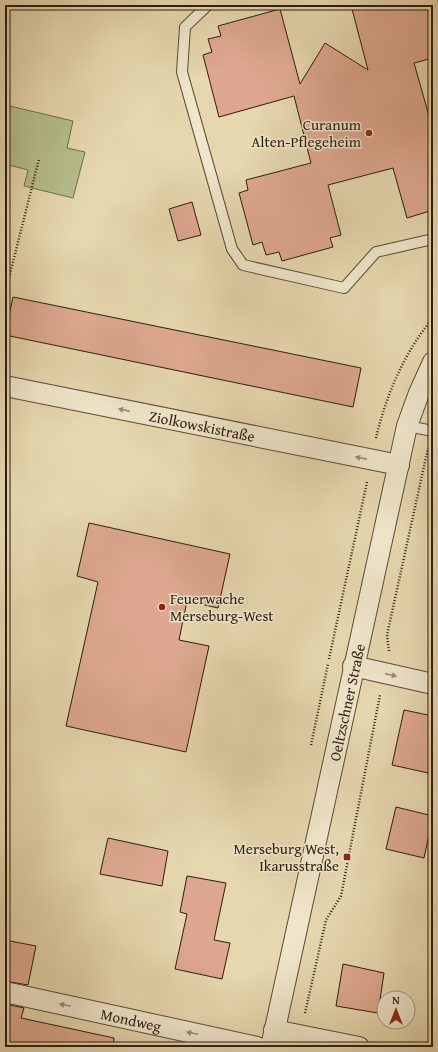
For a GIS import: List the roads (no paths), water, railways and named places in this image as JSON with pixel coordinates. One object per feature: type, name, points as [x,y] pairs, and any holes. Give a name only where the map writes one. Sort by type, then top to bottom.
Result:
[{"type":"street","name":"Oeltzschner Straße","points":[[273,1038],[353,666],[407,426],[419,393],[433,362]]},
{"type":"street","name":"Ziolkowskistraße","points":[[5,386],[399,465]]},
{"type":"street","points":[[353,666],[433,684]]},
{"type":"street","name":"Mondweg","points":[[5,992],[257,1047]]},
{"type":"street","points":[[273,1038],[300,1035],[359,1047]]},
{"type":"lane","points":[[208,5],[185,27],[182,72],[232,249],[243,265],[344,288],[376,252],[433,239]]},
{"type":"lane","points":[[407,426],[433,431]]},
{"type":"place","name":"Curanum Alten-Pflegeheim","points":[[369,133]]},
{"type":"place","name":"Feuerwache Merseburg-West","points":[[162,607]]},
{"type":"place","name":"Merseburg West, Ikarusstraße","points":[[347,857]]}]
